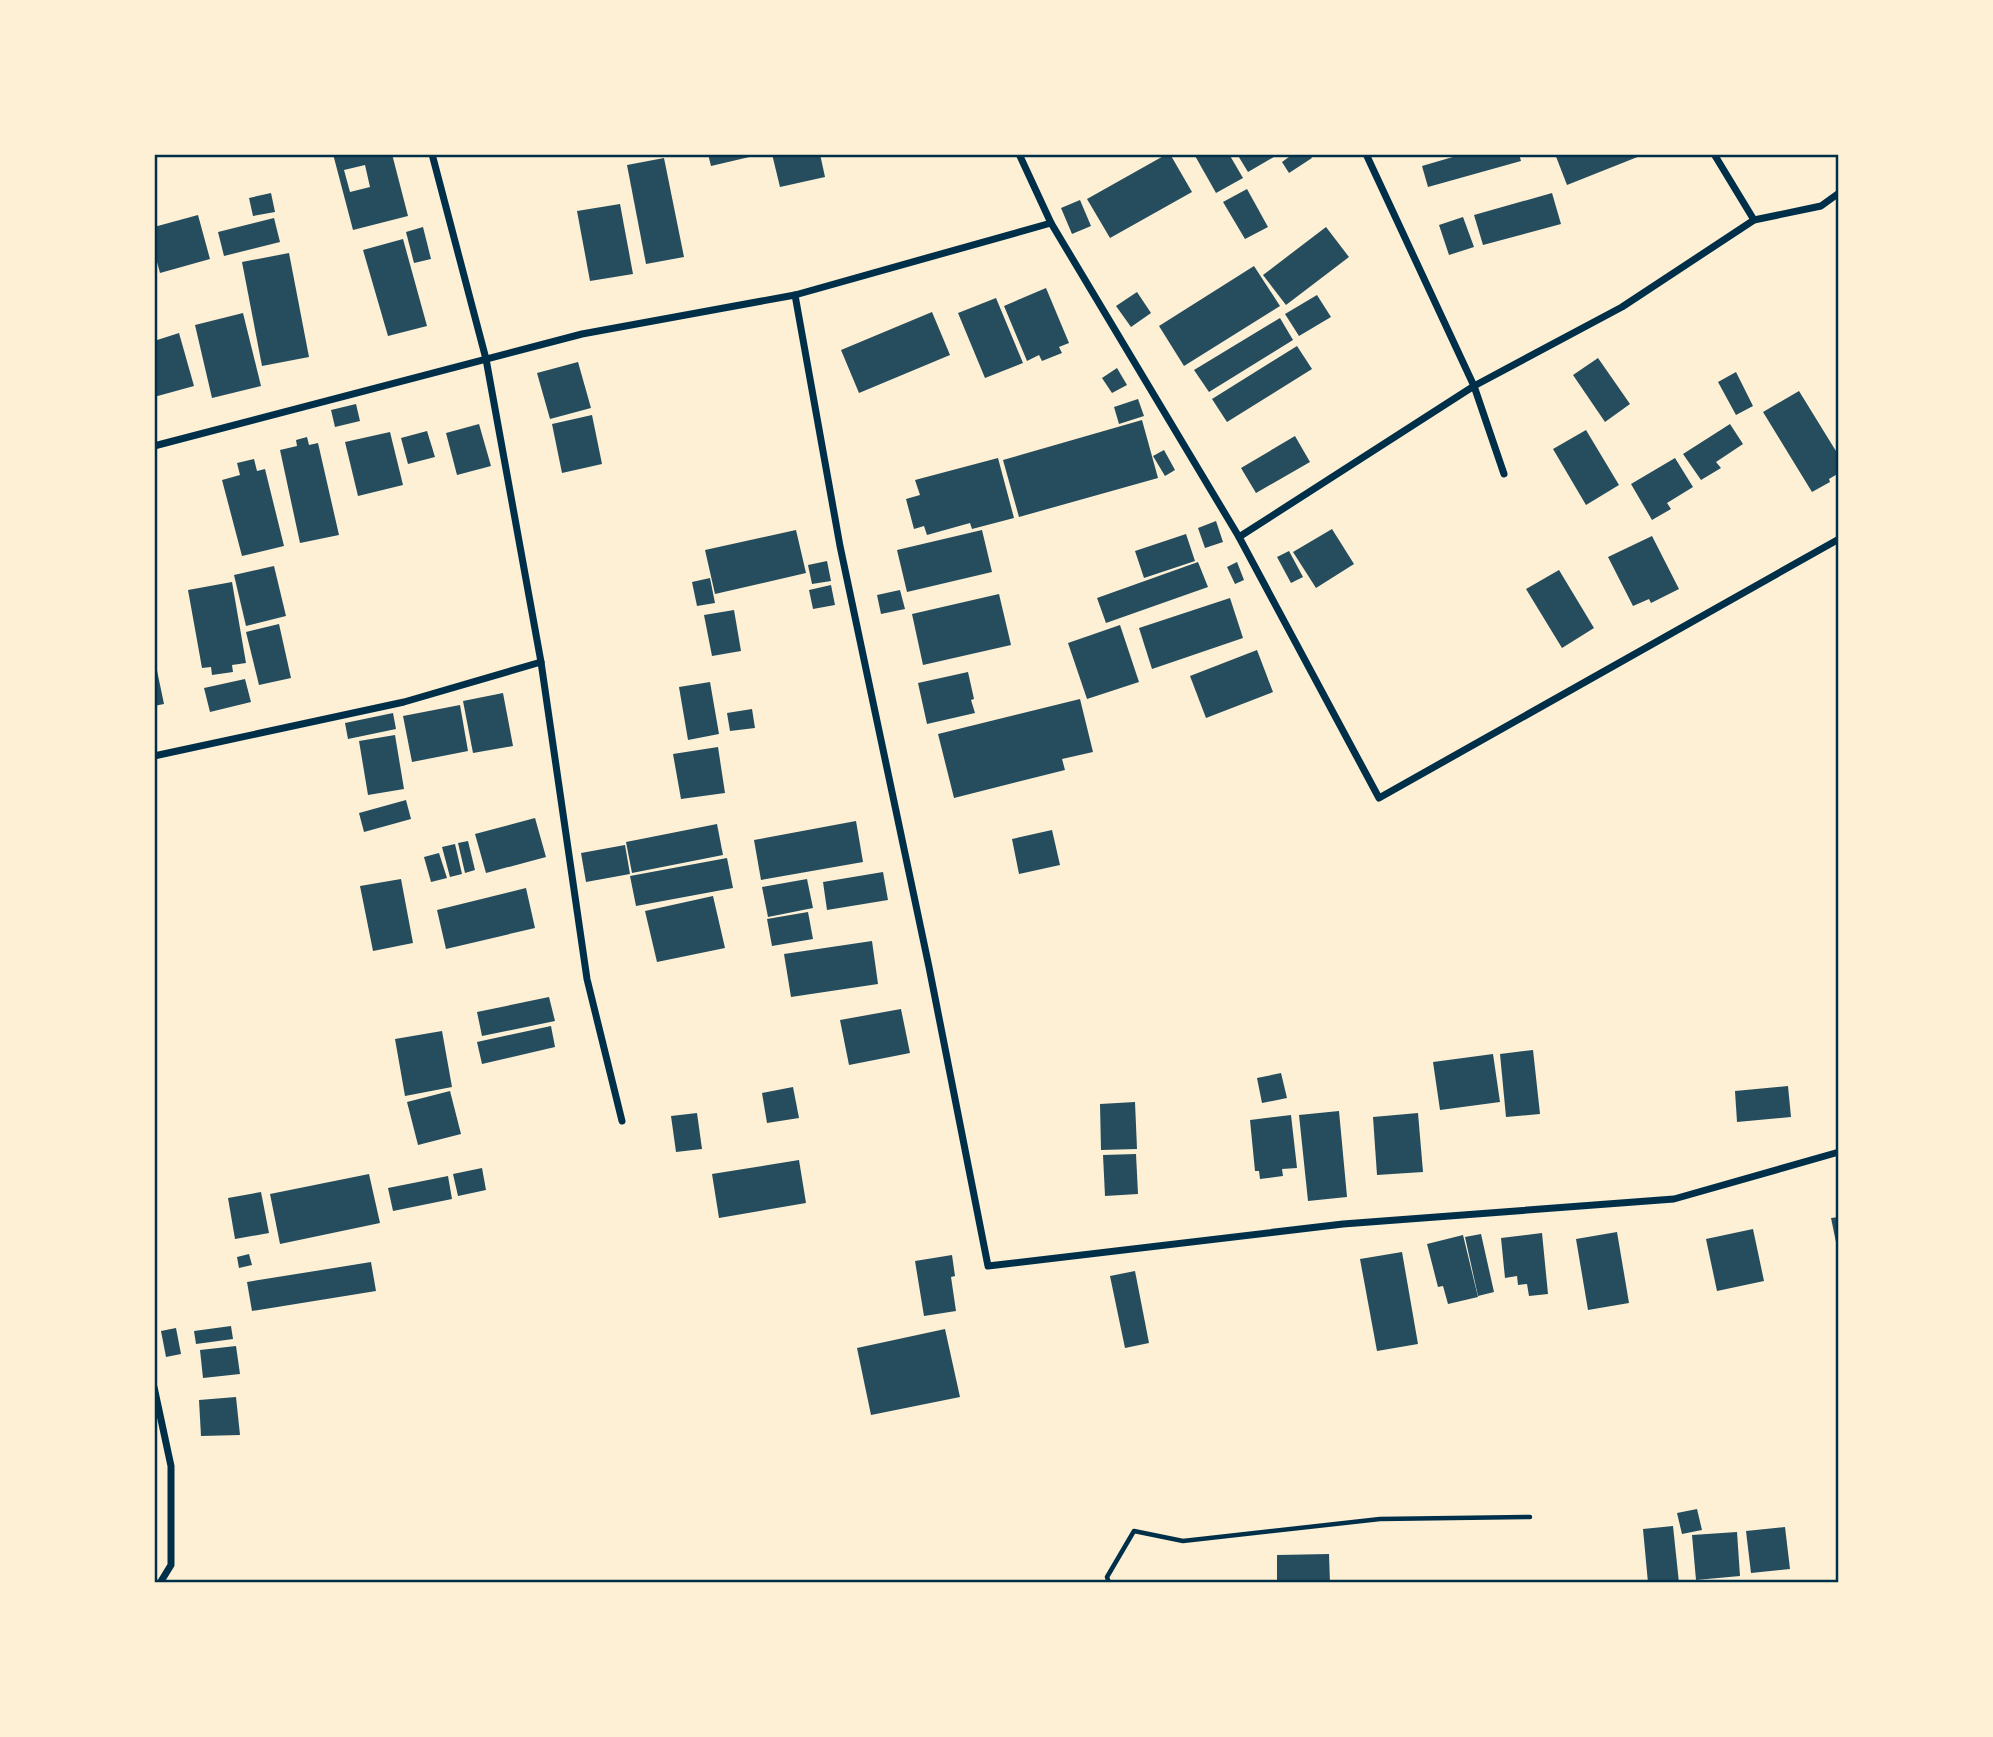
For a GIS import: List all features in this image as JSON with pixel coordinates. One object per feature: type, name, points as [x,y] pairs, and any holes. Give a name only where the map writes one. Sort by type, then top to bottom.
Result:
[{"type":"street","points":[[432,154],[486,359],[541,662],[587,979],[622,1121]]},
{"type":"street","points":[[1019,154],[1051,223],[1239,537],[1379,798],[1839,539]]},
{"type":"street","points":[[1366,154],[1474,386],[1504,474]]},
{"type":"street","points":[[1714,154],[1754,220]]},
{"type":"street","points":[[1239,537],[1474,386],[1622,307],[1754,220],[1821,206],[1839,193]]},
{"type":"street","points":[[154,446],[582,334],[794,295],[1051,223]]},
{"type":"street","points":[[794,295],[839,546],[929,967],[988,1266],[1343,1224],[1674,1199],[1839,1152]]},
{"type":"street","points":[[154,756],[404,702],[541,662]]},
{"type":"street","points":[[154,1387],[171,1466],[171,1565],[160,1583]]},
{"type":"path","points":[[1109,1583],[1107,1577],[1134,1531],[1183,1541],[1380,1519],[1530,1517]]},
{"type":"building","points":[[333,154],[392,154],[408,216],[353,230]],"holes":[[[365,165],[370,187],[350,192],[344,170]]]},
{"type":"building","points":[[708,154],[758,154],[758,155],[711,166]]},
{"type":"building","points":[[772,154],[820,154],[825,177],[780,187]]},
{"type":"building","points":[[1170,154],[1192,192],[1110,238],[1087,199]]},
{"type":"building","points":[[1194,154],[1229,154],[1243,178],[1216,193]]},
{"type":"building","points":[[1237,154],[1279,154],[1248,172]]},
{"type":"building","points":[[1293,154],[1309,154],[1312,158],[1289,173],[1282,162]]},
{"type":"building","points":[[1463,154],[1519,154],[1521,161],[1428,187],[1422,166]]},
{"type":"building","points":[[1555,154],[1645,154],[1567,185]]},
{"type":"building","points":[[664,158],[684,257],[646,264],[627,165]]},
{"type":"building","points":[[1247,189],[1268,227],[1245,239],[1223,202]]},
{"type":"building","points":[[271,193],[275,212],[253,216],[249,198]]},
{"type":"building","points":[[1552,193],[1561,224],[1483,245],[1474,215]]},
{"type":"building","points":[[1080,200],[1091,226],[1072,234],[1061,208]]},
{"type":"building","points":[[620,204],[633,274],[590,281],[577,211]]},
{"type":"building","points":[[198,215],[210,259],[160,273],[154,251],[154,227]]},
{"type":"building","points":[[1463,217],[1474,247],[1449,255],[1439,225]]},
{"type":"building","points":[[274,218],[280,242],[224,256],[218,232]]},
{"type":"building","points":[[423,227],[431,259],[414,263],[406,232]]},
{"type":"building","points":[[1326,227],[1349,257],[1286,305],[1263,275]]},
{"type":"building","points":[[403,239],[427,326],[388,336],[363,250]]},
{"type":"building","points":[[289,253],[309,357],[262,366],[242,262]]},
{"type":"building","points":[[1254,266],[1280,306],[1184,366],[1159,326]]},
{"type":"building","points":[[1046,288],[1069,343],[1059,347],[1062,353],[1042,361],[1039,355],[1027,361],[1004,306]]},
{"type":"building","points":[[1137,292],[1151,313],[1131,327],[1116,306]]},
{"type":"building","points":[[1317,295],[1331,317],[1299,336],[1285,314]]},
{"type":"building","points":[[996,298],[1023,363],[985,378],[958,313]]},
{"type":"building","points":[[932,312],[950,355],[859,393],[841,350]]},
{"type":"building","points":[[243,313],[261,386],[212,398],[195,325]]},
{"type":"building","points":[[1280,318],[1293,340],[1209,392],[1194,370]]},
{"type":"building","points":[[179,333],[194,386],[154,397],[154,341]]},
{"type":"building","points":[[1297,346],[1312,369],[1227,422],[1212,399]]},
{"type":"building","points":[[1598,358],[1630,404],[1605,422],[1573,375]]},
{"type":"building","points":[[578,362],[591,408],[550,419],[537,373]]},
{"type":"building","points":[[1117,368],[1127,385],[1112,393],[1102,378]]},
{"type":"building","points":[[1736,372],[1753,406],[1736,415],[1718,382]]},
{"type":"building","points":[[1799,391],[1839,456],[1839,473],[1829,479],[1830,482],[1812,492],[1763,412]]},
{"type":"building","points":[[1138,399],[1144,416],[1119,424],[1114,407]]},
{"type":"building","points":[[356,404],[360,421],[335,427],[331,410]]},
{"type":"building","points":[[592,415],[602,464],[562,473],[552,424]]},
{"type":"building","points":[[1142,420],[1158,478],[1019,517],[1003,460]]},
{"type":"building","points":[[479,424],[491,466],[457,475],[446,433]]},
{"type":"building","points":[[1730,424],[1743,444],[1716,462],[1721,468],[1701,480],[1683,454]]},
{"type":"building","points":[[1586,430],[1619,485],[1586,505],[1553,449]]},
{"type":"building","points":[[427,431],[435,457],[408,464],[401,438]]},
{"type":"building","points":[[390,432],[403,485],[358,496],[345,442]]},
{"type":"building","points":[[1295,436],[1310,462],[1256,493],[1241,468]]},
{"type":"building","points":[[307,437],[309,445],[318,443],[339,535],[300,543],[280,450],[297,446],[296,440]]},
{"type":"building","points":[[1164,450],[1175,470],[1165,476],[1153,456]]},
{"type":"building","points":[[998,458],[1014,518],[972,529],[970,523],[927,535],[924,526],[914,529],[906,499],[920,495],[915,480]]},
{"type":"building","points":[[1675,458],[1693,487],[1667,503],[1671,509],[1652,520],[1631,484]]},
{"type":"building","points":[[254,459],[257,471],[265,469],[284,546],[242,556],[222,480],[240,475],[237,463]]},
{"type":"building","points":[[1216,521],[1223,542],[1205,548],[1198,528]]},
{"type":"building","points":[[1332,529],[1354,564],[1316,588],[1293,552]]},
{"type":"building","points":[[796,530],[806,573],[715,594],[705,550]]},
{"type":"building","points":[[982,530],[992,572],[907,592],[897,550]]},
{"type":"building","points":[[1186,534],[1195,561],[1144,578],[1135,551]]},
{"type":"building","points":[[1652,536],[1679,589],[1651,603],[1649,599],[1633,606],[1608,557]]},
{"type":"building","points":[[1289,551],[1303,577],[1291,583],[1277,557]]},
{"type":"building","points":[[827,561],[831,581],[812,584],[808,565]]},
{"type":"building","points":[[1198,562],[1208,587],[1106,623],[1097,598]]},
{"type":"building","points":[[1237,562],[1244,580],[1235,584],[1227,567]]},
{"type":"building","points":[[274,566],[286,616],[246,626],[234,575]]},
{"type":"building","points":[[1559,570],[1594,628],[1562,648],[1526,589]]},
{"type":"building","points":[[710,578],[715,603],[697,606],[692,582]]},
{"type":"building","points":[[232,582],[246,663],[232,665],[233,672],[212,675],[211,667],[202,668],[188,590]]},
{"type":"building","points":[[831,585],[835,605],[813,609],[809,590]]},
{"type":"building","points":[[900,590],[905,609],[881,614],[877,595]]},
{"type":"building","points":[[999,594],[1011,645],[923,665],[912,614]]},
{"type":"building","points":[[1230,598],[1243,638],[1152,669],[1139,628]]},
{"type":"building","points":[[734,610],[741,651],[712,656],[704,615]]},
{"type":"building","points":[[279,624],[291,678],[259,685],[246,632]]},
{"type":"building","points":[[1120,625],[1139,682],[1087,699],[1068,643]]},
{"type":"building","points":[[1257,650],[1273,692],[1206,718],[1190,676]]},
{"type":"building","points":[[154,656],[164,704],[154,706]]},
{"type":"building","points":[[968,672],[975,713],[927,724],[918,683]]},
{"type":"building","points":[[245,679],[251,702],[210,712],[204,688]]},
{"type":"building","points":[[710,682],[719,734],[688,740],[679,687]]},
{"type":"building","points":[[503,693],[513,746],[473,753],[463,701]]},
{"type":"building","points":[[1080,699],[1093,752],[1062,759],[1065,770],[954,798],[938,734]]},
{"type":"building","points":[[460,705],[468,751],[412,762],[403,716]]},
{"type":"building","points":[[752,709],[755,728],[730,731],[727,713]]},
{"type":"building","points":[[393,713],[396,729],[348,739],[345,723]]},
{"type":"building","points":[[395,735],[404,789],[368,795],[359,741]]},
{"type":"building","points":[[718,747],[725,793],[681,799],[673,754]]},
{"type":"building","points":[[406,800],[411,819],[364,832],[359,813]]},
{"type":"building","points":[[535,818],[546,857],[486,873],[475,834]]},
{"type":"building","points":[[856,821],[863,862],[761,880],[754,840]]},
{"type":"building","points":[[717,824],[723,855],[632,873],[626,842]]},
{"type":"building","points":[[1052,830],[1060,865],[1019,874],[1012,839]]},
{"type":"building","points":[[468,841],[475,870],[465,873],[458,843]]},
{"type":"building","points":[[455,844],[462,874],[450,877],[442,847]]},
{"type":"building","points":[[625,845],[630,874],[586,882],[581,853]]},
{"type":"building","points":[[439,853],[447,878],[431,882],[424,857]]},
{"type":"building","points":[[727,858],[733,888],[636,906],[630,876]]},
{"type":"building","points":[[883,872],[888,900],[827,910],[823,882]]},
{"type":"building","points":[[401,879],[413,943],[373,951],[360,886]]},
{"type":"building","points":[[807,879],[813,908],[768,917],[762,887]]},
{"type":"building","points":[[526,888],[535,928],[446,949],[437,910]]},
{"type":"building","points":[[713,896],[725,948],[657,962],[645,911]]},
{"type":"building","points":[[808,912],[813,939],[772,946],[767,919]]},
{"type":"building","points":[[872,941],[878,984],[791,997],[784,954]]},
{"type":"building","points":[[549,997],[555,1021],[482,1036],[477,1012]]},
{"type":"building","points":[[901,1009],[910,1053],[849,1065],[840,1020]]},
{"type":"building","points":[[551,1026],[555,1047],[482,1064],[477,1042]]},
{"type":"building","points":[[442,1031],[452,1087],[405,1096],[395,1039]]},
{"type":"building","points":[[1533,1050],[1540,1114],[1506,1117],[1500,1054]]},
{"type":"building","points":[[1493,1054],[1500,1102],[1440,1110],[1433,1062]]},
{"type":"building","points":[[1281,1073],[1287,1098],[1262,1103],[1257,1078]]},
{"type":"building","points":[[1788,1086],[1791,1117],[1737,1122],[1735,1091]]},
{"type":"building","points":[[793,1087],[799,1118],[767,1123],[762,1093]]},
{"type":"building","points":[[450,1091],[461,1134],[418,1145],[407,1102]]},
{"type":"building","points":[[1135,1102],[1137,1149],[1101,1150],[1100,1104]]},
{"type":"building","points":[[1339,1111],[1347,1197],[1308,1201],[1299,1115]]},
{"type":"building","points":[[697,1113],[702,1149],[676,1152],[671,1116]]},
{"type":"building","points":[[1418,1113],[1423,1172],[1377,1175],[1373,1117]]},
{"type":"building","points":[[1291,1115],[1297,1168],[1282,1169],[1283,1176],[1260,1179],[1259,1171],[1255,1171],[1250,1120]]},
{"type":"building","points":[[1136,1154],[1138,1194],[1105,1196],[1103,1155]]},
{"type":"building","points":[[799,1160],[806,1203],[719,1218],[712,1174]]},
{"type":"building","points":[[482,1168],[486,1190],[458,1196],[453,1174]]},
{"type":"building","points":[[369,1174],[380,1223],[280,1244],[270,1194]]},
{"type":"building","points":[[448,1176],[452,1199],[393,1211],[388,1188]]},
{"type":"building","points":[[261,1192],[269,1233],[235,1239],[228,1198]]},
{"type":"building","points":[[1839,1217],[1839,1252],[1838,1252],[1831,1218]]},
{"type":"building","points":[[1753,1229],[1764,1281],[1717,1291],[1706,1239]]},
{"type":"building","points":[[1617,1232],[1629,1303],[1588,1310],[1576,1239]]},
{"type":"building","points":[[1542,1233],[1548,1294],[1529,1296],[1527,1284],[1518,1285],[1517,1276],[1505,1278],[1501,1238]]},
{"type":"building","points":[[1481,1234],[1494,1292],[1478,1296],[1465,1237]]},
{"type":"building","points":[[1463,1235],[1478,1297],[1448,1304],[1443,1286],[1438,1287],[1427,1244]]},
{"type":"building","points":[[1402,1252],[1418,1344],[1377,1351],[1360,1259]]},
{"type":"building","points":[[249,1254],[252,1265],[239,1268],[237,1257]]},
{"type":"building","points":[[952,1255],[955,1276],[951,1277],[956,1311],[924,1316],[915,1261]]},
{"type":"building","points":[[371,1262],[376,1291],[252,1311],[247,1282]]},
{"type":"building","points":[[1135,1271],[1149,1343],[1125,1348],[1110,1276]]},
{"type":"building","points":[[231,1326],[233,1339],[196,1344],[194,1331]]},
{"type":"building","points":[[176,1328],[181,1354],[166,1357],[161,1331]]},
{"type":"building","points":[[945,1329],[960,1397],[871,1415],[857,1348]]},
{"type":"building","points":[[236,1346],[240,1374],[203,1378],[200,1350]]},
{"type":"building","points":[[236,1397],[240,1435],[201,1436],[199,1400]]},
{"type":"building","points":[[1697,1509],[1702,1530],[1682,1534],[1677,1513]]},
{"type":"building","points":[[1673,1526],[1679,1583],[1648,1583],[1643,1529]]},
{"type":"building","points":[[1785,1527],[1790,1569],[1751,1573],[1746,1531]]},
{"type":"building","points":[[1737,1532],[1740,1576],[1696,1580],[1692,1535]]},
{"type":"building","points":[[1329,1554],[1330,1583],[1277,1583],[1277,1555]]}]
